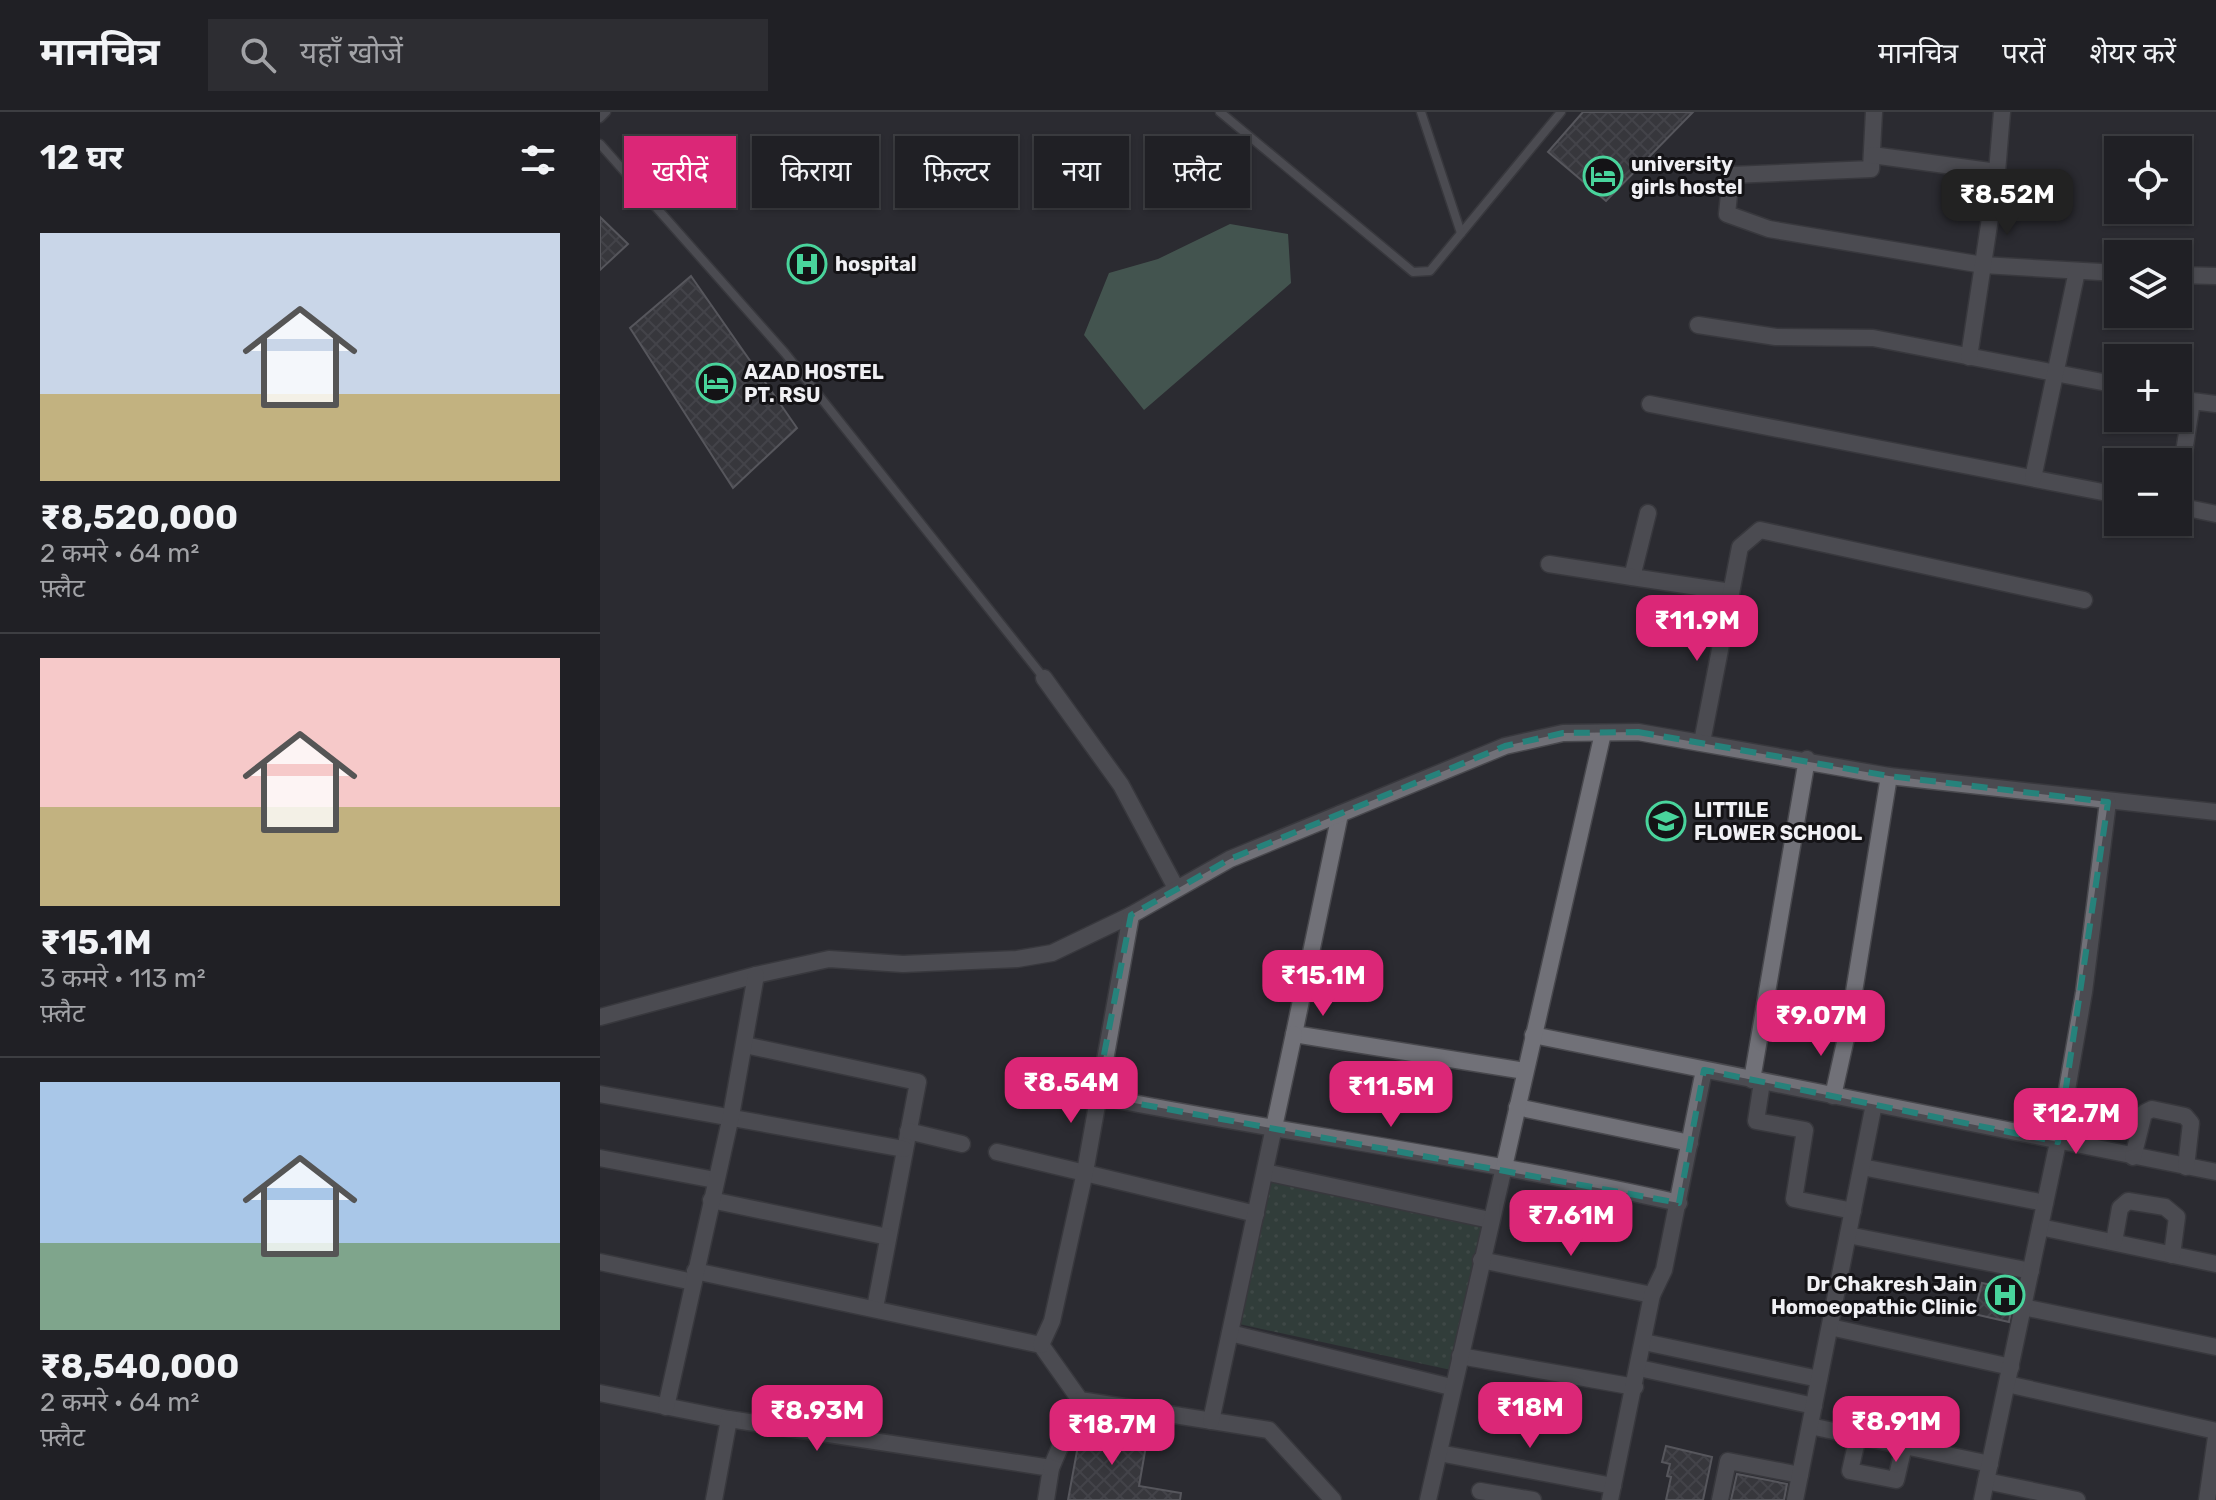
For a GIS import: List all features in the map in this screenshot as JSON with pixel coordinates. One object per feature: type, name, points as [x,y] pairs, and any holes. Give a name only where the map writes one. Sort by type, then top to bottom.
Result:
[{"type":"street","points":[[1874,112],[1871,169],[1731,175],[1727,214],[1769,229],[1983,265],[2104,272]]},
{"type":"street","points":[[1969,357],[1997,172],[2002,112]]},
{"type":"street","points":[[1872,155],[1997,172]]},
{"type":"street","points":[[2033,478],[2077,271]]},
{"type":"street","points":[[2192,275],[2216,276]]},
{"type":"street","points":[[1698,325],[1776,337],[1873,338],[2104,382]]},
{"type":"street","points":[[2192,401],[2216,404]]},
{"type":"street","points":[[1650,404],[2104,492]]},
{"type":"street","points":[[2192,509],[2216,514]]},
{"type":"street","points":[[1632,577],[1648,513]]},
{"type":"street","points":[[1702,742],[1740,547],[1760,530],[2084,600]]},
{"type":"street","points":[[1549,564],[1731,592]]},
{"type":"street","points":[[1044,678],[1121,785],[1176,888]]},
{"type":"street","points":[[600,1017],[756,975],[829,959],[903,964],[1017,959],[1052,953],[1131,915],[1230,859],[1505,746],[1563,733],[1638,732],[1807,759],[1889,776],[2216,812]]},
{"type":"street","points":[[1428,1500],[1451,1387],[1603,733]]},
{"type":"street","points":[[1807,759],[1757,1081],[1756,1121],[1805,1130],[1794,1199],[1853,1211]]},
{"type":"street","points":[[1833,1096],[1848,1029],[1889,776]]},
{"type":"street","points":[[1982,1500],[2058,1142],[2084,992],[2108,802]]},
{"type":"street","points":[[1211,1421],[1340,814]]},
{"type":"street","points":[[1041,1345],[1052,1321],[1085,1172],[1096,1096],[1131,915]]},
{"type":"street","points":[[666,1407],[731,1116],[756,975]]},
{"type":"street","points":[[1294,1034],[1525,1071]]},
{"type":"street","points":[[1533,1035],[2216,1172]]},
{"type":"street","points":[[745,1045],[918,1082],[875,1308]]},
{"type":"street","points":[[1439,1453],[1612,1493],[1652,1295],[1664,1270],[1679,1203],[1704,1070]]},
{"type":"street","points":[[600,1094],[904,1149]]},
{"type":"street","points":[[1096,1096],[1273,1130],[1504,1167],[1679,1203]]},
{"type":"street","points":[[1795,1500],[1874,1104]]},
{"type":"street","points":[[1517,1107],[1690,1143]]},
{"type":"street","points":[[2133,1157],[2144,1113],[2152,1109],[2185,1116],[2191,1123],[2186,1167]]},
{"type":"street","points":[[908,1131],[962,1144]]},
{"type":"street","points":[[997,1152],[1256,1214]]},
{"type":"street","points":[[600,1158],[715,1180]]},
{"type":"street","points":[[1862,1167],[2045,1203]]},
{"type":"street","points":[[1265,1172],[1490,1220]]},
{"type":"street","points":[[711,1200],[888,1237]]},
{"type":"street","points":[[2114,1242],[2120,1208],[2128,1201],[2165,1207],[2177,1217],[2172,1255]]},
{"type":"street","points":[[2040,1227],[2216,1264]]},
{"type":"street","points":[[1848,1235],[2031,1271]]},
{"type":"street","points":[[1481,1260],[1652,1295]]},
{"type":"street","points":[[600,1262],[875,1308],[1041,1345],[1080,1400],[1269,1430],[1333,1500]]},
{"type":"street","points":[[2023,1307],[2216,1347]]},
{"type":"street","points":[[1830,1327],[2216,1431]]},
{"type":"street","points":[[1230,1333],[1451,1387]]},
{"type":"street","points":[[1644,1342],[1819,1379]]},
{"type":"street","points":[[1460,1356],[1635,1387]]},
{"type":"street","points":[[1639,1368],[1814,1406]]},
{"type":"street","points":[[600,1393],[729,1419],[1051,1468]]},
{"type":"street","points":[[1046,1500],[1051,1468],[1080,1400]]},
{"type":"street","points":[[714,1500],[729,1419]]},
{"type":"street","points":[[1810,1426],[1990,1464]]},
{"type":"street","points":[[1858,1436],[1850,1471],[1896,1480],[1904,1446]]},
{"type":"street","points":[[2207,1500],[2216,1437]]},
{"type":"street","points":[[1720,1500],[1728,1461],[1800,1475]]},
{"type":"street","points":[[1986,1481],[2077,1500]]},
{"type":"street","points":[[1480,1491],[1533,1500]]},
{"type":"lane","points":[[600,118],[606,112]]},
{"type":"lane","points":[[1220,112],[1413,272],[1430,271],[1561,112]]},
{"type":"lane","points":[[1421,112],[1461,233]]},
{"type":"lane","points":[[600,144],[785,353],[1044,678]]},
{"type":"highlighted area","points":[[1638,732],[1889,776],[2108,802],[2058,1142],[1704,1070],[1679,1203],[1096,1096],[1131,915],[1230,859],[1505,746],[1563,733]]},
{"type":"shaded area","points":[[1230,224],[1288,234],[1291,283],[1144,410],[1084,335],[1109,273],[1158,259]]},
{"type":"shaded area","points":[[1271,1182],[1485,1225],[1451,1370],[1239,1324]]},
{"type":"building","name":"university girls hostel","points":[[1583,112],[1693,112],[1606,201],[1548,152]]},
{"type":"building","points":[[600,217],[628,244],[600,270]]},
{"type":"building","name":"AZAD HOSTEL PT. RSU","points":[[691,276],[797,428],[733,488],[630,328]]},
{"type":"building","points":[[1982,1283],[2015,1290],[2009,1322],[1974,1314]]},
{"type":"building","points":[[1082,1424],[1148,1434],[1139,1486],[1181,1493],[1180,1500],[1068,1500]]},
{"type":"building","points":[[1666,1446],[1712,1457],[1703,1500],[1666,1500],[1671,1477],[1667,1476],[1670,1464],[1662,1462]]},
{"type":"building","points":[[1737,1474],[1787,1484],[1784,1500],[1731,1500]]},
{"type":"place","name":"university girls hostel","points":[[1603,176]]},
{"type":"place","name":"hospital","points":[[807,264]]},
{"type":"place","name":"AZAD HOSTEL PT. RSU","points":[[716,383]]},
{"type":"place","name":"LITTILE FLOWER SCHOOL","points":[[1666,821]]},
{"type":"place","name":"Dr Chakresh Jain Homoeopathic Clinic","points":[[2005,1295]]}]
